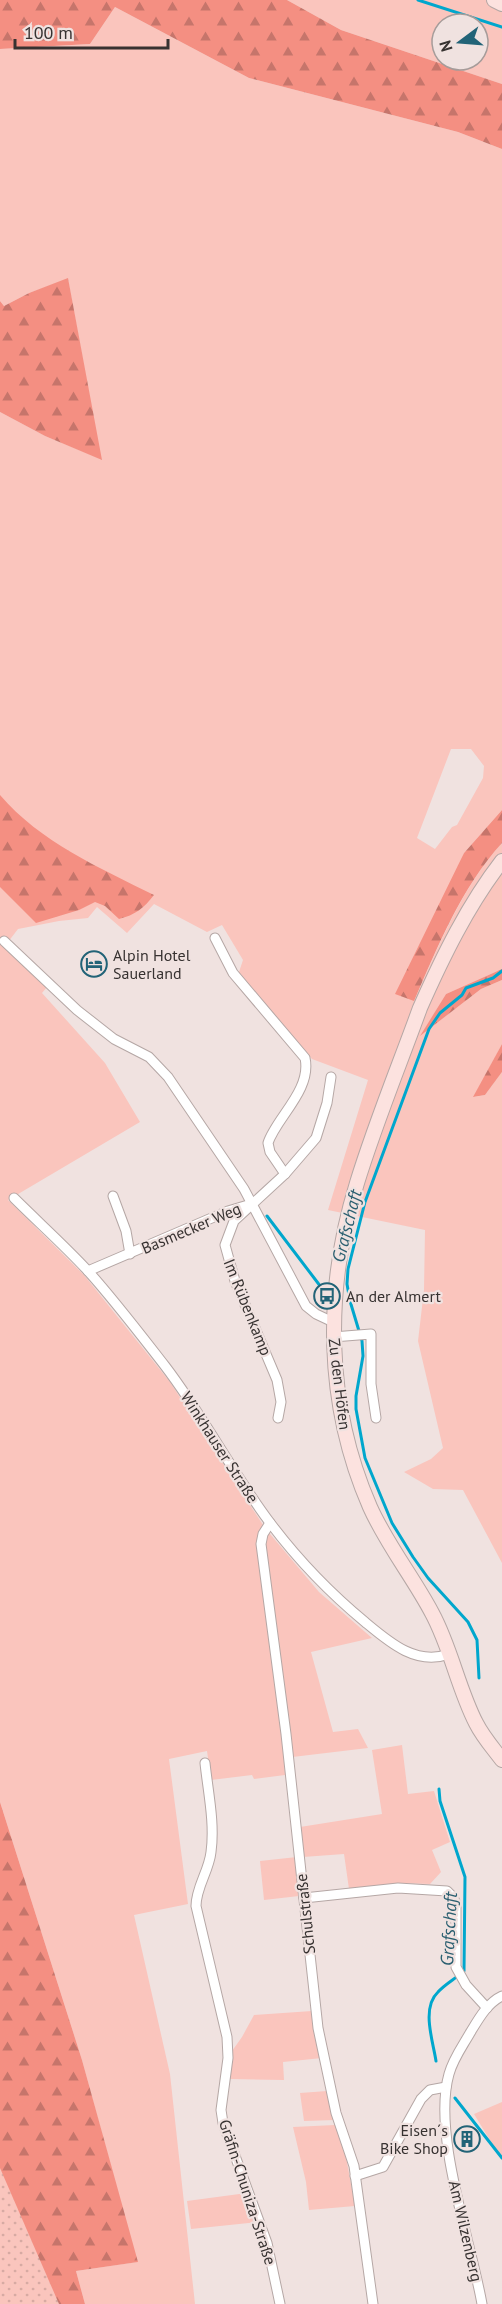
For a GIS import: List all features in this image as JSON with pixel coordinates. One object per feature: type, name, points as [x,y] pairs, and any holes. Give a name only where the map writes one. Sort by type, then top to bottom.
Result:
[{"type":"street","points":[[494,0],[502,4]]},
{"type":"street","name":"Zu den Höfen","points":[[502,861],[486,881],[467,913],[420,1008],[357,1182],[341,1248],[333,1322],[340,1409],[359,1479],[384,1535],[434,1616],[476,1723],[502,1760]]},
{"type":"street","points":[[215,938],[233,973],[305,1059],[305,1076],[288,1112],[268,1143],[270,1152],[285,1174]]},
{"type":"street","points":[[4,940],[77,1010],[114,1039],[149,1057],[154,1062],[184,1099],[231,1167],[253,1203],[306,1306],[333,1322]]},
{"type":"street","points":[[253,1203],[285,1174],[312,1144],[320,1131],[331,1077]]},
{"type":"street","name":"Basmecker Weg","points":[[113,1196],[126,1231],[130,1254]]},
{"type":"street","name":"Winkhauser Straße","points":[[14,1198],[88,1271],[194,1404],[270,1523],[327,1588],[395,1646],[423,1657],[440,1658],[449,1654]]},
{"type":"street","name":"Basmecker Weg","points":[[88,1271],[228,1211],[253,1203]]},
{"type":"street","name":"Im Rübenkamp","points":[[253,1203],[234,1221],[225,1245],[235,1281],[277,1380],[281,1402],[278,1418]]},
{"type":"street","points":[[333,1337],[371,1334],[370,1364],[376,1418]]},
{"type":"street","name":"Schulstraße","points":[[270,1523],[263,1534],[261,1544],[286,1734],[318,2028],[336,2113],[352,2156],[373,2304]]},
{"type":"street","name":"Gräfin-Chuniza-Straße","points":[[205,1763],[212,1833],[211,1851],[196,1906],[227,2037],[228,2058],[222,2114],[228,2139],[267,2244],[280,2304]]},
{"type":"street","points":[[303,1899],[398,1888],[447,1891],[455,1902],[457,1969],[487,2008]]},
{"type":"street","name":"Am Wilzenberg","points":[[482,2304],[450,2157],[446,2087],[455,2057],[487,2008],[494,2000],[502,1996]]},
{"type":"street","points":[[355,2176],[374,2172],[382,2167],[421,2099],[434,2089],[446,2087]]},
{"type":"shaded area","points":[[287,0],[502,0],[502,84],[466,72],[490,72],[490,12],[430,12],[430,60],[341,30]]},
{"type":"shaded area","points":[[115,7],[249,78],[458,132],[502,149],[502,810],[464,853],[414,1001],[463,898],[487,860],[502,843],[502,969],[446,994],[421,1035],[481,989],[502,980],[502,1044],[474,1097],[485,1095],[502,1072],[502,1563],[463,1490],[433,1489],[404,1472],[431,1459],[443,1448],[418,1341],[424,1290],[425,1230],[328,1210],[368,1080],[312,1059],[238,975],[243,960],[222,925],[207,932],[154,904],[127,933],[97,907],[88,918],[18,929],[5,946],[47,987],[42,993],[105,1063],[140,1122],[8,1200],[84,1275],[170,1382],[265,1528],[319,1592],[372,1638],[311,1652],[333,1732],[358,1729],[368,1748],[284,1758],[285,1775],[254,1779],[252,1775],[211,1780],[207,1751],[169,1759],[188,1904],[134,1915],[170,2074],[195,2304],[85,2304],[76,2271],[137,2262],[82,2060],[0,1802],[0,412],[45,436],[101,459],[68,279],[29,293],[4,306],[0,301],[0,49],[90,44]],"holes":[[[451,749],[471,749],[484,766],[483,778],[457,825],[452,827],[435,849],[417,838]]]},
{"type":"shaded area","points":[[402,1745],[408,1794],[434,1791],[450,1842],[432,1850],[441,1872],[430,1884],[400,1883],[349,1889],[344,1854],[303,1857],[300,1827],[382,1814],[372,1750]]},
{"type":"shaded area","points":[[297,1857],[299,1896],[264,1900],[260,1861]]},
{"type":"shaded area","points":[[312,2011],[322,2058],[283,2062],[284,2080],[230,2079],[232,2051],[254,2015]]},
{"type":"shaded area","points":[[327,2091],[335,2120],[304,2121],[300,2093]]},
{"type":"shaded area","points":[[502,2102],[502,2160],[474,2114]]},
{"type":"shaded area","points":[[335,2125],[346,2157],[355,2206],[309,2210],[306,2182],[293,2127]]},
{"type":"shaded area","points":[[0,2168],[59,2304],[0,2304]]},
{"type":"shaded area","points":[[247,2193],[258,2222],[191,2229],[187,2201]]},
{"type":"green space","points":[[0,0],[287,0],[341,30],[430,60],[430,72],[466,72],[502,84],[502,149],[458,132],[249,78],[115,7],[90,44],[0,49]]},
{"type":"green space","points":[[68,278],[102,460],[45,436],[0,412],[0,301],[4,306],[29,293]]},
{"type":"green space","points":[[0,795],[33,827],[52,840],[92,864],[154,895],[139,910],[119,919],[105,906],[95,902],[79,910],[36,923],[0,887]]},
{"type":"green space","points":[[502,810],[502,843],[487,860],[462,898],[414,1001],[395,994],[464,853]]},
{"type":"green space","points":[[502,969],[502,980],[481,989],[420,1036],[446,994]]},
{"type":"green space","points":[[502,1044],[502,1072],[485,1095],[473,1097]]},
{"type":"green space","points":[[0,1802],[82,2060],[138,2262],[76,2271],[85,2304],[0,2304]]},
{"type":"waterway","points":[[418,0],[502,27]]},
{"type":"waterway","name":"Grafschaft","points":[[479,1678],[477,1640],[468,1622],[428,1578],[413,1557],[392,1523],[365,1458],[356,1409],[363,1356],[362,1341],[347,1284],[348,1269],[365,1202],[429,1029],[440,1013],[462,995],[466,988],[493,978],[502,971]]},
{"type":"waterway","points":[[267,1216],[324,1291]]},
{"type":"waterway","name":"Grafschaft","points":[[436,2061],[430,2025],[430,2007],[438,1992],[464,1971],[465,1877],[440,1801],[439,1789]]},
{"type":"waterway","name":"Grafschaft","points":[[455,2098],[502,2158]]},
{"type":"place","name":"Alpin Hotel Sauerland","points":[[94,964]]},
{"type":"place","name":"An der Almert","points":[[327,1296]]},
{"type":"place","name":"Eisen´s Bike Shop","points":[[467,2139]]}]
